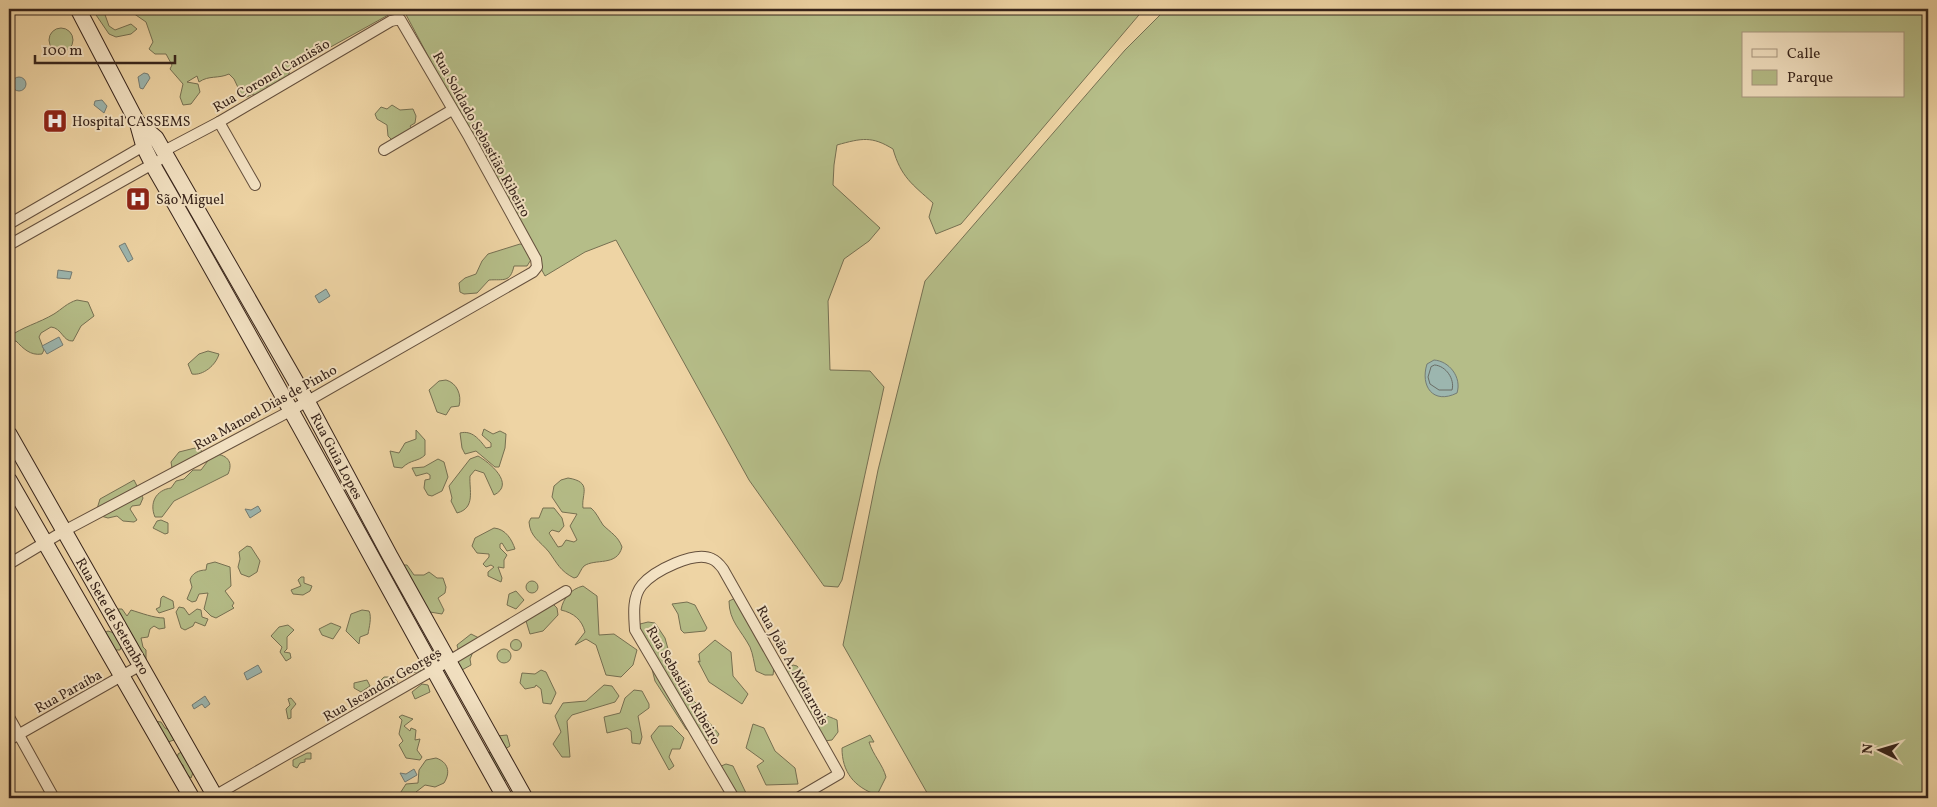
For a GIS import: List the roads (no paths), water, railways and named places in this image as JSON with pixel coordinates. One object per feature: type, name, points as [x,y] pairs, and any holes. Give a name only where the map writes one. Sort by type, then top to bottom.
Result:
[{"type":"main road","name":"Rua Guia Lopes","points":[[78,9],[137,122],[150,142],[166,154],[308,400],[448,661],[525,798]]},
{"type":"main road","name":"Rua Guia Lopes","points":[[150,142],[153,163],[292,410],[373,563],[505,798]]},
{"type":"main road","points":[[214,270],[228,262]]},
{"type":"main road","name":"Rua Sete de Setembro","points":[[9,434],[214,797]]},
{"type":"main road","name":"Rua Sete de Setembro","points":[[9,480],[44,544],[192,798]]},
{"type":"street","name":"Rua Soldado Sebastião Ribeiro","points":[[391,21],[400,19],[469,136],[536,259],[537,267],[533,272]]},
{"type":"street","name":"Rua Coronel Camisão","points":[[9,245],[153,163],[391,21]]},
{"type":"street","points":[[384,150],[452,110]]},
{"type":"street","points":[[220,122],[255,185]]},
{"type":"street","points":[[26,236],[13,222],[150,142]]},
{"type":"street","name":"Rua Manoel Dias de Pinho","points":[[9,564],[64,532],[292,410],[533,272]]},
{"type":"street","name":"Rua Sebastião Ribeiro","points":[[724,569],[711,558],[698,556],[669,565],[642,585],[633,607],[635,630],[734,798]]},
{"type":"street","name":"Rua João A. Motarrois","points":[[724,569],[839,774],[798,798]]},
{"type":"street","name":"Rua Iscandor Georges","points":[[214,797],[566,591]]},
{"type":"street","name":"Rua Paraíba","points":[[9,740],[140,665]]},
{"type":"street","points":[[9,717],[54,798]]},
{"type":"water","points":[[144,73],[148,74],[150,78],[143,89],[140,88],[138,77]]},
{"type":"water","points":[[19,77],[24,79],[26,84],[24,89],[19,91],[14,89],[12,84],[14,79]]},
{"type":"water","points":[[102,100],[107,106],[104,113],[94,105],[95,101]]},
{"type":"water","points":[[125,243],[133,259],[128,262],[119,246]]},
{"type":"water","points":[[58,270],[72,272],[70,279],[57,278]]},
{"type":"water","points":[[326,289],[330,296],[319,303],[315,296]]},
{"type":"water","points":[[59,337],[63,345],[47,354],[42,346]]},
{"type":"water","points":[[1434,360],[1445,363],[1453,371],[1458,381],[1457,393],[1441,397],[1430,391],[1425,380],[1425,372],[1427,364]]},
{"type":"water","points":[[258,506],[261,511],[250,518],[245,509],[251,510]]},
{"type":"water","points":[[258,665],[262,672],[247,680],[244,673]]},
{"type":"water","points":[[205,696],[210,704],[205,708],[202,704],[194,709],[192,705]]},
{"type":"water","points":[[414,769],[417,775],[405,782],[400,773],[406,774]]},
{"type":"place","name":"Hospital CASSEMS","points":[[55,121]]},
{"type":"place","name":"São Miguel","points":[[138,199]]}]
